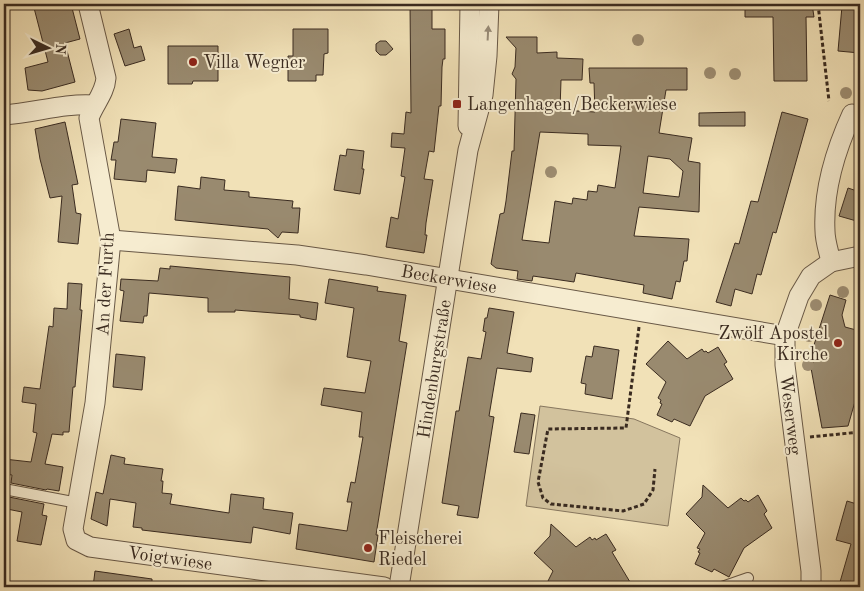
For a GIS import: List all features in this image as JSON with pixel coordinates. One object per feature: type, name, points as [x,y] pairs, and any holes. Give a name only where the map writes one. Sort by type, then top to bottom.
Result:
[{"type":"street","name":"An der Furth","points":[[76,540],[73,529],[95,403],[111,240],[89,118],[94,105],[105,89],[106,78],[88,4]]},
{"type":"street","name":"Hindenburgstraße","points":[[398,587],[449,279],[468,150],[483,94],[477,73],[470,4]]},
{"type":"street","name":"Hindenburgstraße","points":[[477,73],[489,4]]},
{"type":"street","points":[[4,115],[21,114],[75,104],[94,105]]},
{"type":"street","points":[[852,114],[843,133],[827,194],[824,232],[831,262],[860,256]]},
{"type":"street","name":"Beckerwiese","points":[[111,240],[297,255],[785,336]]},
{"type":"street","name":"Weserweg","points":[[811,587],[811,572],[785,365],[785,336],[799,296],[811,276],[831,262]]},
{"type":"street","name":"Voigtwiese","points":[[76,540],[90,547],[384,587]]},
{"type":"lane","points":[[477,4],[489,4]]},
{"type":"lane","points":[[4,489],[78,503]]},
{"type":"lane","points":[[722,587],[748,578]]},
{"type":"path","points":[[818,4],[829,100]]},
{"type":"path","points":[[641,312],[626,428],[548,429],[538,482],[543,498],[551,504],[623,511],[644,504],[653,490],[655,469]]},
{"type":"path","points":[[795,438],[860,432]]},
{"type":"shaded area","points":[[540,406],[634,419],[680,438],[668,526],[526,506]]},
{"type":"building","points":[[33,4],[71,4],[80,39],[65,43],[75,82],[42,91],[28,90],[25,68],[48,62]]},
{"type":"building","points":[[410,4],[432,4],[432,29],[445,29],[445,59],[443,59],[442,67],[441,106],[439,106],[434,152],[429,151],[424,179],[433,180],[426,223],[425,235],[427,235],[424,253],[386,247],[391,217],[398,219],[405,177],[401,176],[405,148],[391,147],[392,133],[404,134],[406,112],[411,113]]},
{"type":"building","points":[[745,4],[812,4],[814,17],[806,17],[807,81],[774,81],[773,17],[745,17]]},
{"type":"building","points":[[842,6],[860,8],[860,53],[838,51]]},
{"type":"building","points":[[129,29],[134,48],[141,46],[145,60],[125,66],[114,34]]},
{"type":"building","points":[[293,29],[328,29],[328,53],[324,54],[323,75],[316,75],[316,81],[288,81],[288,56],[293,56]]},
{"type":"building","points":[[506,37],[537,37],[537,53],[557,52],[557,58],[583,59],[582,80],[561,80],[560,110],[595,112],[594,83],[590,83],[589,68],[687,68],[687,90],[666,90],[659,133],[692,138],[688,161],[700,163],[699,212],[639,207],[634,236],[689,239],[687,261],[684,261],[680,282],[676,281],[672,299],[643,293],[644,285],[576,273],[574,282],[533,276],[532,281],[517,279],[518,271],[496,268],[491,264],[500,214],[504,213],[512,151],[514,151],[516,79],[512,74],[515,67],[516,48]],"holes":[[[540,132],[588,134],[588,145],[621,146],[615,188],[598,185],[597,192],[588,191],[587,200],[573,198],[572,204],[555,201],[549,243],[522,240]],[[648,156],[670,159],[683,171],[679,197],[643,193]]]},
{"type":"building","points":[[380,41],[386,41],[393,49],[386,55],[380,55],[376,51],[376,44]]},
{"type":"building","name":"Villa Wegner","points":[[168,46],[218,46],[218,81],[168,84]]},
{"type":"building","points":[[745,112],[745,126],[699,126],[699,113]]},
{"type":"building","points":[[782,112],[808,119],[776,233],[773,232],[761,275],[757,274],[752,294],[735,289],[731,306],[716,302],[735,243],[739,244],[751,201],[758,202]]},
{"type":"building","points":[[121,119],[156,123],[152,157],[177,159],[175,173],[147,170],[146,182],[114,179],[116,160],[111,160],[114,142],[118,142]]},
{"type":"building","points":[[65,122],[78,184],[72,185],[76,213],[81,214],[78,244],[58,242],[62,196],[50,198],[35,129]]},
{"type":"building","points":[[347,149],[364,151],[362,169],[364,169],[360,194],[334,190],[340,155],[346,156]]},
{"type":"building","points":[[201,177],[225,180],[224,190],[249,192],[249,197],[293,201],[292,208],[300,208],[298,233],[282,232],[278,238],[268,229],[175,220],[178,186],[200,189]]},
{"type":"building","points":[[848,188],[860,192],[860,222],[839,216]]},
{"type":"building","points":[[170,266],[290,277],[289,299],[318,303],[316,320],[300,317],[300,315],[235,310],[235,312],[208,312],[208,298],[149,293],[147,316],[144,316],[143,323],[120,321],[124,291],[120,290],[121,279],[158,281],[160,268],[170,269]]},
{"type":"building","points":[[329,279],[378,287],[377,291],[406,295],[399,341],[407,343],[376,535],[378,535],[374,562],[296,549],[299,524],[347,531],[352,502],[347,502],[351,482],[355,483],[363,437],[359,437],[362,412],[321,405],[324,388],[365,393],[371,361],[347,357],[354,308],[325,303]]},
{"type":"building","points":[[68,283],[82,284],[80,310],[82,310],[75,387],[73,387],[69,432],[63,432],[63,435],[52,434],[45,464],[63,467],[59,491],[11,483],[12,475],[4,474],[4,459],[31,462],[37,433],[33,432],[36,404],[22,402],[24,387],[40,389],[49,326],[53,327],[54,308],[67,309]]},
{"type":"building","points":[[830,295],[846,300],[842,315],[845,327],[860,331],[860,384],[848,426],[822,428],[811,368],[817,351],[813,348]]},
{"type":"building","points":[[489,308],[514,312],[507,353],[533,358],[531,372],[497,368],[489,416],[494,417],[478,518],[457,515],[459,506],[442,503],[456,411],[459,411],[468,357],[481,359],[486,332],[483,331],[485,318],[487,318]]},
{"type":"building","points":[[668,341],[687,359],[702,349],[708,353],[718,347],[727,362],[724,364],[733,379],[705,396],[690,426],[674,419],[672,422],[657,415],[662,404],[658,398],[666,382],[646,364]]},
{"type":"building","points":[[594,346],[619,350],[612,399],[585,394],[586,384],[581,383],[586,356],[592,357]]},
{"type":"building","points":[[116,354],[145,357],[142,390],[113,387]]},
{"type":"building","points":[[521,413],[535,415],[529,454],[514,452]]},
{"type":"building","points":[[111,455],[125,458],[124,464],[163,469],[162,493],[172,494],[170,504],[229,513],[231,494],[264,498],[263,509],[293,513],[290,534],[253,527],[251,543],[142,530],[142,528],[133,527],[136,503],[110,499],[107,526],[91,519],[96,492],[103,494]]},
{"type":"building","points":[[703,485],[728,508],[741,498],[748,502],[758,495],[767,511],[764,514],[772,528],[744,548],[729,577],[714,569],[712,572],[695,564],[700,553],[698,552],[700,549],[697,548],[705,533],[686,514],[702,497]]},
{"type":"building","points":[[9,497],[44,504],[42,515],[47,516],[41,545],[17,541],[22,512],[7,509]]},
{"type":"building","points":[[847,501],[860,505],[860,587],[840,582],[851,544],[836,540]]},
{"type":"building","points":[[551,524],[576,547],[590,537],[592,540],[595,538],[596,540],[606,534],[616,550],[612,552],[633,587],[545,587],[553,571],[534,553],[550,536]]},
{"type":"building","points":[[95,571],[152,579],[152,587],[93,587]]},
{"type":"place","name":"Villa Wegner","points":[[193,62]]},
{"type":"place","name":"Langenhagen/Beckerwiese","points":[[457,104]]},
{"type":"place","name":"Zwölf Apostel Kirche","points":[[838,343]]},
{"type":"place","name":"Fleischerei Riedel","points":[[368,548]]}]
